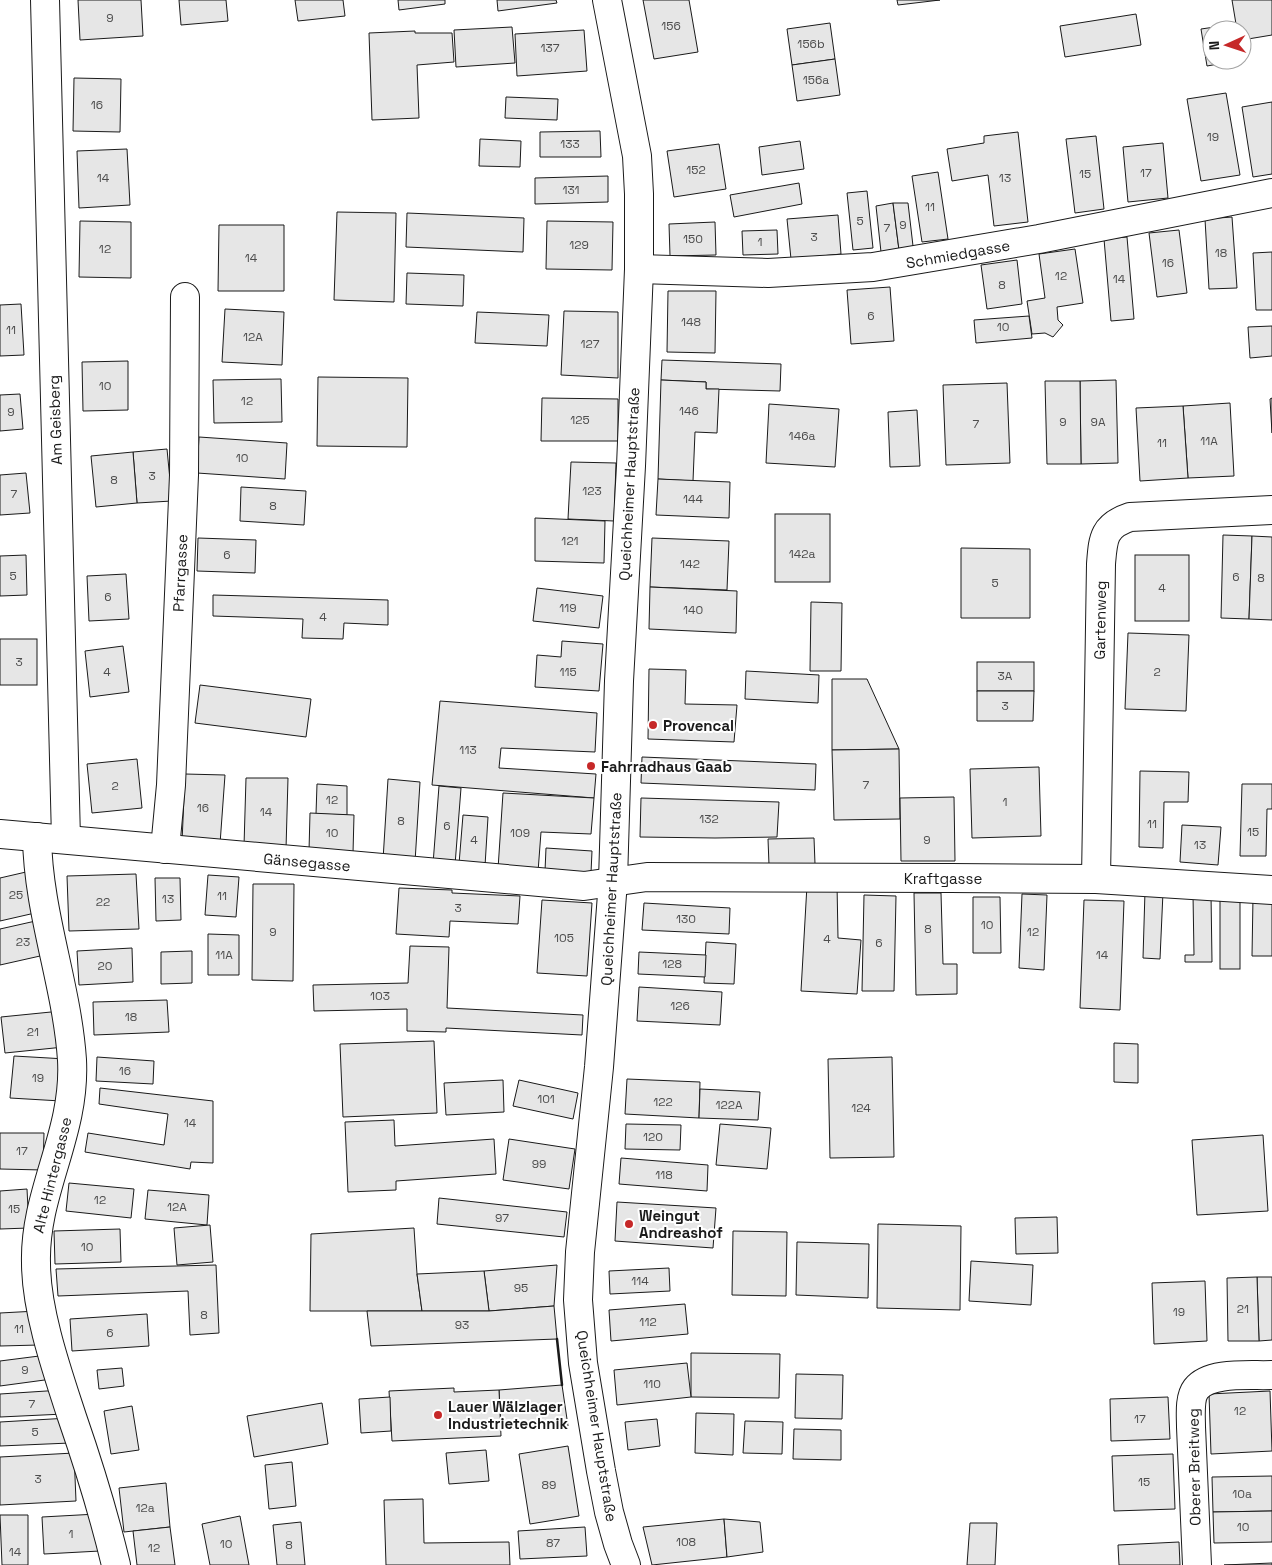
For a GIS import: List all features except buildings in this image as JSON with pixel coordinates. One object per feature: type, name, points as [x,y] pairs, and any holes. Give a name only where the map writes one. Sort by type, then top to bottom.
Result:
[{"type":"street","name":"Am Geisberg","points":[[45,0],[66,839]]},
{"type":"street","name":"Queichheimer Hauptstraße","points":[[607,0],[638,156],[640,194],[639,269],[631,466],[619,682],[613,881],[599,1067],[580,1252],[578,1300],[583,1363],[601,1471],[609,1512],[625,1565]]},
{"type":"street","name":"Schmiedgasse","points":[[639,269],[768,273],[873,267],[1039,240],[1272,192]]},
{"type":"street","name":"Pfarrgasse","points":[[165,849],[171,786],[184,475],[185,297]]},
{"type":"street","name":"Gartenweg","points":[[1096,879],[1101,564],[1102,542],[1106,532],[1111,525],[1130,517],[1272,510]]},
{"type":"street","name":"Gänsegasse","points":[[0,834],[584,886],[613,881]]},
{"type":"street","name":"Alte Hintergasse","points":[[37,837],[38,870],[70,1037],[72,1088],[61,1146],[39,1220],[36,1239],[37,1287],[58,1374],[94,1482],[116,1565]]},
{"type":"street","name":"Kraftgasse","points":[[613,881],[647,877],[1096,879],[1272,890]]},
{"type":"street","name":"Oberer Breitweg","points":[[1197,1565],[1191,1427],[1191,1407],[1195,1389],[1206,1381],[1220,1376],[1272,1375]]},
{"type":"wall","points":[[557,1339],[562,1385]]},
{"type":"place","name":"Provencal","points":[[653,725]]},
{"type":"place","name":"Fahrradhaus Gaab","points":[[591,766]]},
{"type":"place","name":"Weingut Andreashof","points":[[629,1224]]},
{"type":"place","name":"Lauer Wälzlager Industrietechnik","points":[[438,1415]]}]
